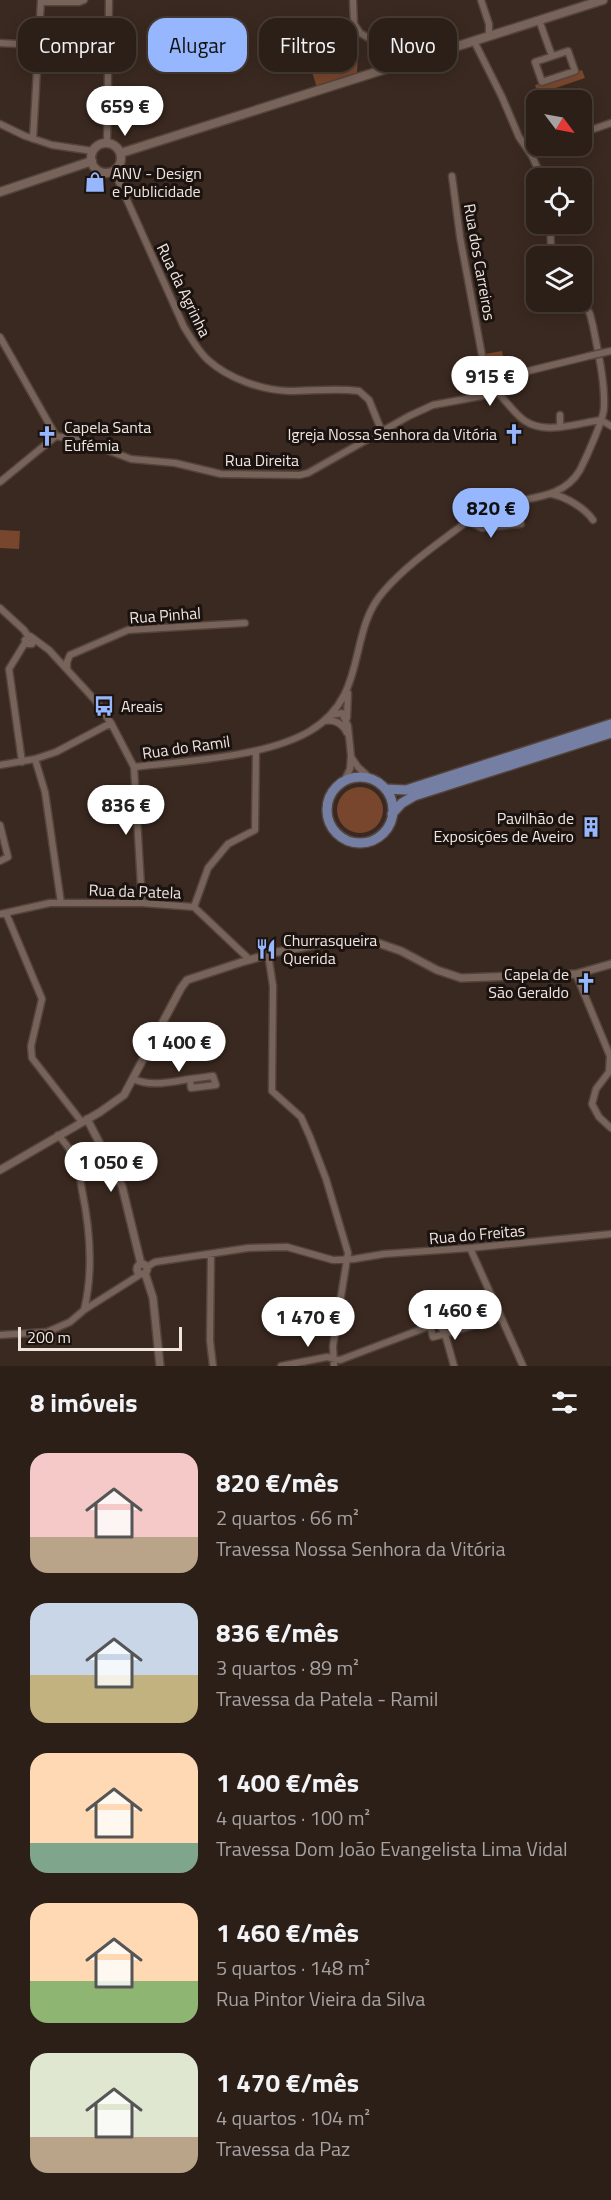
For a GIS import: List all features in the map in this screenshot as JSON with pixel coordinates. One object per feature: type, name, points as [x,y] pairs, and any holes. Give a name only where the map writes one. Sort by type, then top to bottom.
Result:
[{"type":"main road","points":[[457,47],[585,3],[603,0]]},
{"type":"main road","points":[[121,153],[378,72]]},
{"type":"main road","points":[[107,143],[116,146],[121,153],[120,165],[114,171],[100,172],[92,161],[93,151],[99,145],[107,143]]},
{"type":"main road","points":[[0,192],[92,161]]},
{"type":"main road","points":[[611,724],[406,790],[386,789],[371,778],[353,777],[344,781],[330,795],[327,815],[335,832],[343,839],[353,842],[371,841],[385,830],[392,814],[402,803],[414,796],[611,733]]},
{"type":"main road","points":[[386,789],[392,806],[392,814]]},
{"type":"street","points":[[40,18],[41,1],[79,2],[84,0]]},
{"type":"street","points":[[107,143],[108,0]]},
{"type":"street","points":[[353,0],[354,24],[360,33],[369,38]]},
{"type":"street","points":[[481,0],[489,24],[489,36]]},
{"type":"street","points":[[539,20],[552,56]]},
{"type":"street","points":[[474,41],[519,137],[526,147]]},
{"type":"street","points":[[0,43],[18,44]]},
{"type":"street","points":[[568,51],[575,71],[542,82],[535,62],[552,56],[568,51]]},
{"type":"street","points":[[33,139],[37,72]]},
{"type":"street","points":[[592,130],[611,123]]},
{"type":"street","points":[[0,124],[52,145],[93,151]]},
{"type":"street","name":"Rua da Agrinha","points":[[114,171],[184,327],[207,360],[251,384],[270,389],[359,391],[369,400],[382,432]]},
{"type":"street","name":"Rua dos Carreiros","points":[[452,176],[464,259],[486,377],[494,390]]},
{"type":"street","points":[[344,781],[350,769],[351,756],[348,730],[349,689],[366,625],[375,602],[383,591],[468,521],[492,507],[552,494],[569,483],[580,470],[604,409],[596,343],[589,312]]},
{"type":"street","points":[[0,337],[56,436],[0,482]]},
{"type":"street","name":"Rua Direita","points":[[56,436],[83,441],[130,459],[175,463],[230,476],[304,474],[433,405],[482,396],[516,374],[611,351]]},
{"type":"street","points":[[494,390],[525,421],[538,426],[560,426],[601,420],[611,426]]},
{"type":"street","points":[[560,415],[560,426]]},
{"type":"street","points":[[552,494],[565,498],[589,514],[593,520]]},
{"type":"street","points":[[468,521],[482,528],[521,524]]},
{"type":"street","name":"Rua do Ramil","points":[[0,609],[24,630],[29,639],[49,650],[94,699],[111,723],[134,767],[256,751],[295,739],[324,721],[349,689]]},
{"type":"street","name":"Rua Pinhal","points":[[67,669],[70,655],[128,630],[245,623]]},
{"type":"street","points":[[21,762],[9,669],[29,639]]},
{"type":"street","points":[[0,671],[9,669]]},
{"type":"street","points":[[324,721],[332,720],[348,730]]},
{"type":"street","points":[[0,765],[35,759],[56,752],[111,723]]},
{"type":"street","points":[[194,907],[208,868],[228,844],[255,830],[256,751]]},
{"type":"street","points":[[351,756],[358,767],[371,778]]},
{"type":"street","points":[[35,759],[45,792],[61,903]]},
{"type":"street","points":[[134,767],[142,903]]},
{"type":"street","points":[[0,825],[9,857],[0,861]]},
{"type":"street","name":"Rua da Patela","points":[[3,913],[61,903],[142,903],[194,907],[250,960]]},
{"type":"street","points":[[3,913],[42,999],[31,1046],[32,1058],[84,1120],[122,1186],[153,1298],[160,1366]]},
{"type":"street","points":[[0,1170],[116,1102],[124,1095],[187,981],[268,954],[341,940],[378,943],[401,951],[437,970],[461,978],[576,974],[611,964]]},
{"type":"street","points":[[268,954],[273,986],[272,1091],[301,1117],[326,1179],[348,1253],[334,1362]]},
{"type":"street","points":[[576,974],[610,1056],[609,1072],[596,1089],[592,1104],[599,1117],[611,1128]]},
{"type":"street","points":[[133,1079],[152,1084],[189,1079]]},
{"type":"street","points":[[58,1135],[76,1161],[86,1211],[90,1246],[88,1292],[84,1310]]},
{"type":"street","name":"Rua do Freitas","points":[[0,1335],[47,1332],[70,1322],[155,1262],[248,1248],[287,1247],[333,1260],[611,1234]]},
{"type":"street","points":[[470,1248],[523,1366]]},
{"type":"street","points":[[212,1254],[210,1341],[213,1366]]},
{"type":"street","points":[[88,1292],[101,1299]]},
{"type":"street","points":[[430,1326],[433,1337],[501,1317]]},
{"type":"street","points":[[334,1362],[439,1324],[445,1334],[454,1366]]},
{"type":"street","points":[[281,1366],[327,1357],[334,1362]]},
{"type":"shaded area","points":[[357,37],[359,37],[357,74],[317,88],[312,72],[357,72]]},
{"type":"shaded area","points":[[582,70],[585,78],[550,90],[537,90],[535,85]]},
{"type":"shaded area","points":[[502,351],[504,361],[512,360],[515,370],[494,378],[489,375],[485,354]]},
{"type":"shaded area","points":[[0,530],[20,531],[19,549],[0,548]]},
{"type":"shaded area","points":[[360,787],[376,794],[383,810],[376,826],[360,833],[344,826],[337,810],[344,794]]},
{"type":"place","name":"ANV - Design e Publicidade","points":[[95,182]]},
{"type":"place","name":"Igreja Nossa Senhora da Vitória","points":[[514,434]]},
{"type":"place","name":"Capela Santa Eufémia","points":[[47,436]]},
{"type":"place","name":"Areais","points":[[104,706]]},
{"type":"place","name":"Pavilhão de Exposições de Aveiro","points":[[591,827]]},
{"type":"place","name":"Churrasqueira Querida","points":[[266,949]]},
{"type":"place","name":"Capela de São Geraldo","points":[[586,983]]}]
